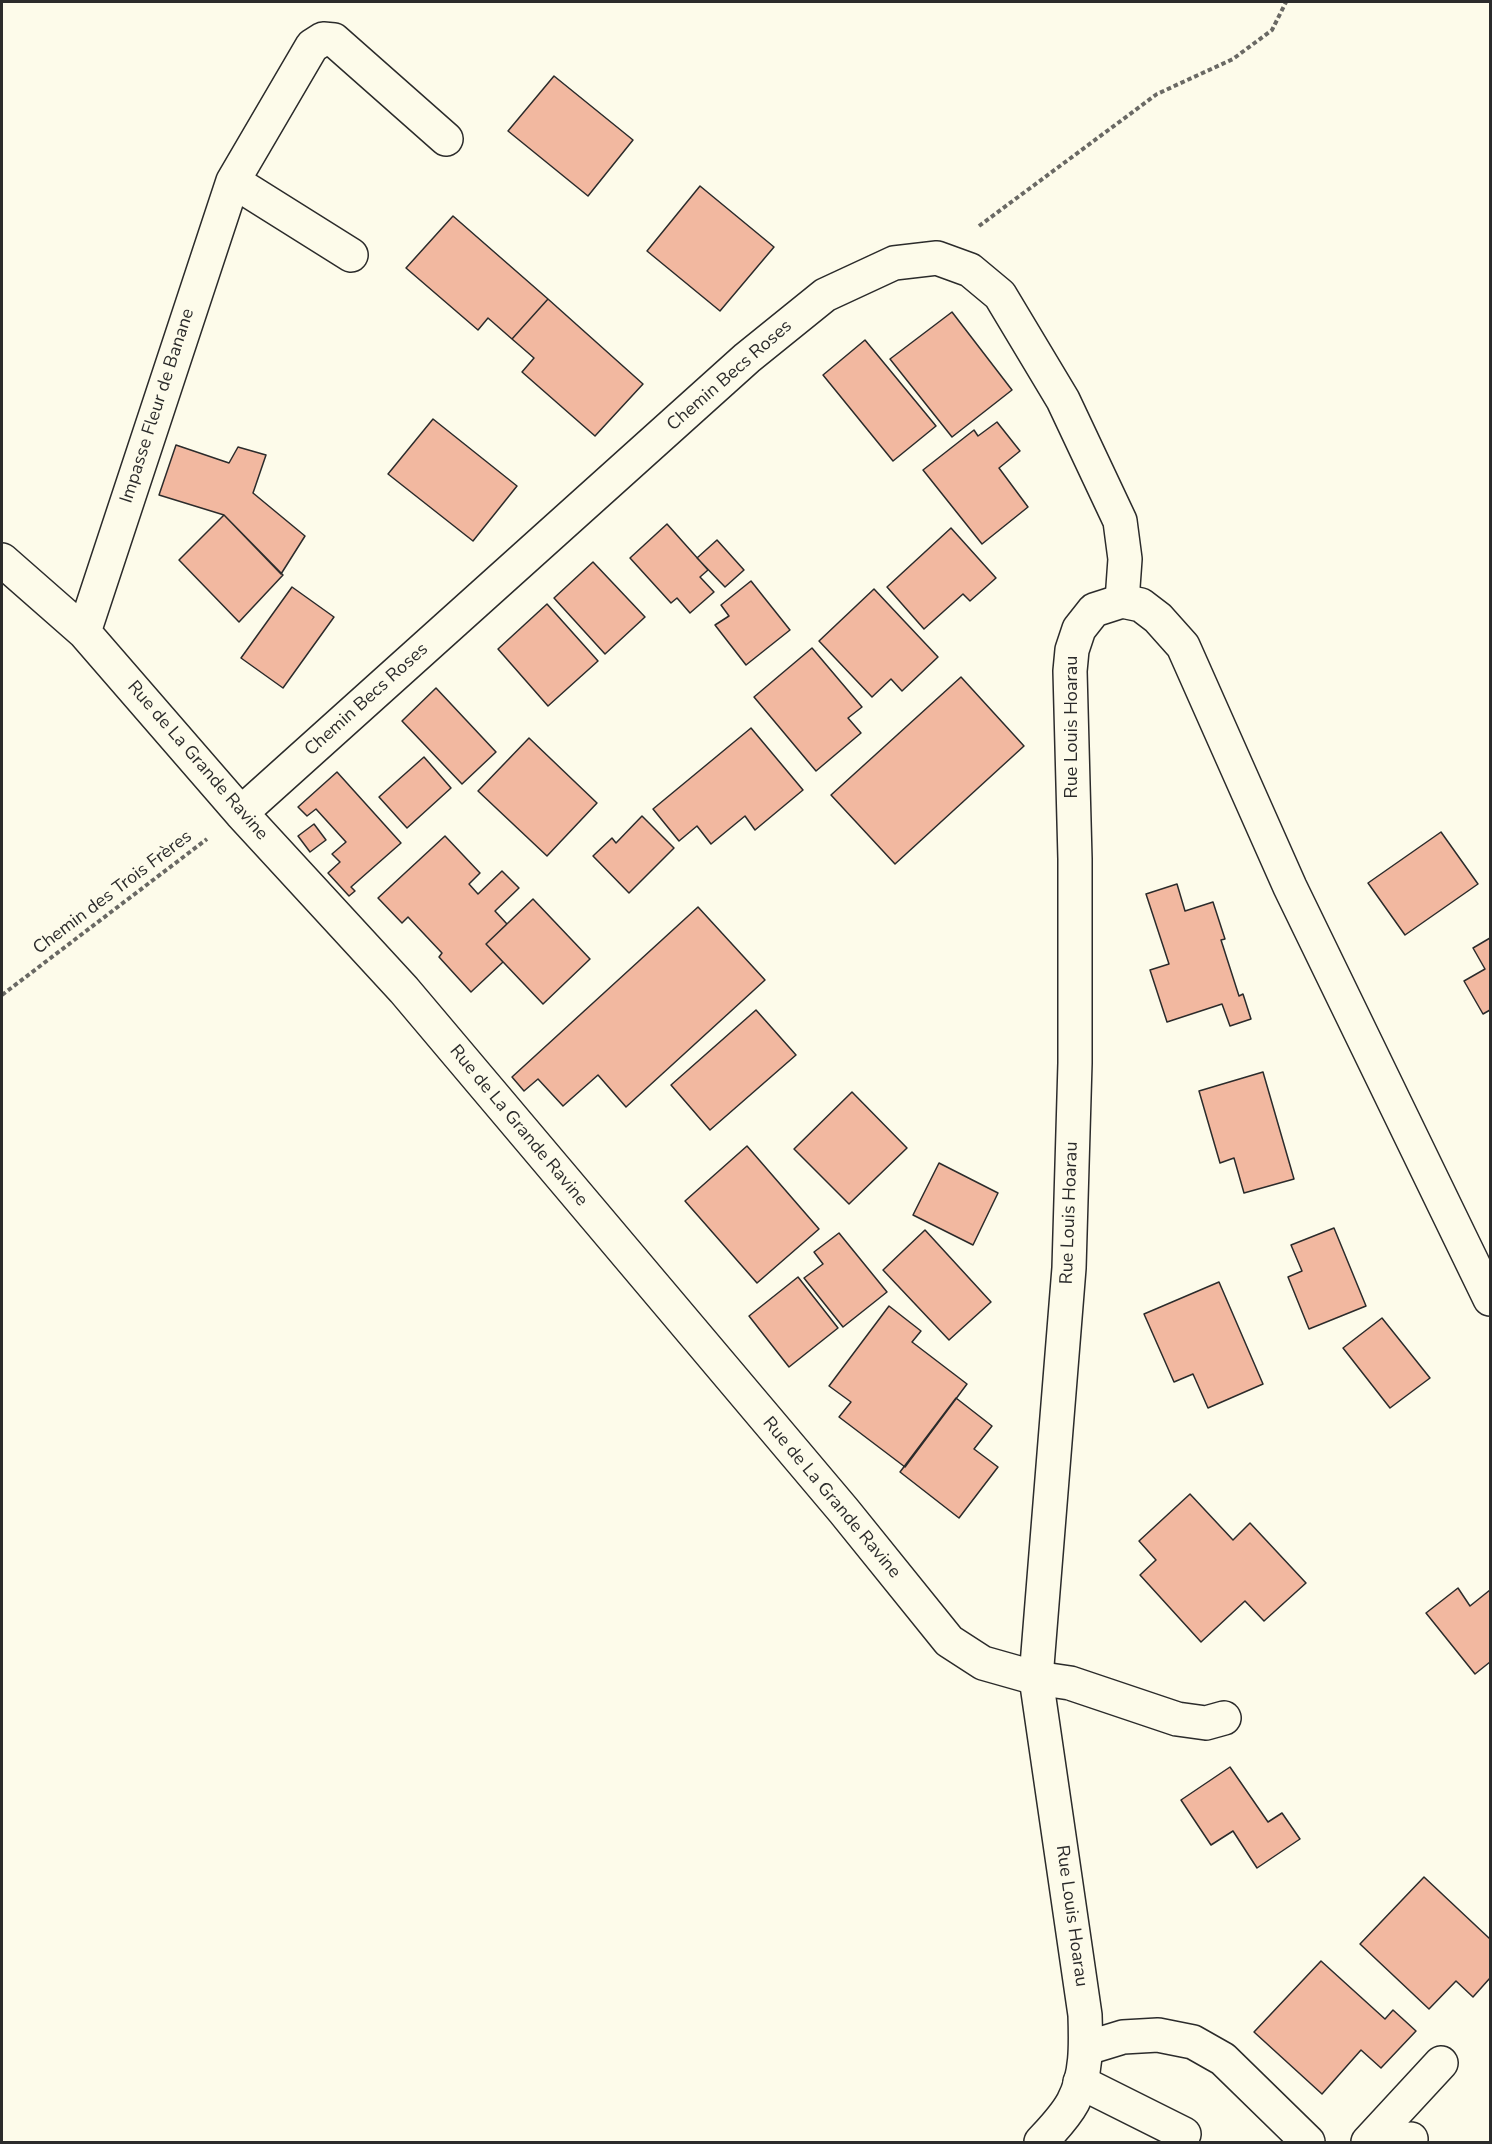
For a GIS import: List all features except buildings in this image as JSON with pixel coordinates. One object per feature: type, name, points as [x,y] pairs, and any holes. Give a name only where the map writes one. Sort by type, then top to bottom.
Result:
[{"type":"street","name":"Impasse Fleur de Banane","points":[[84,632],[232,181],[312,46],[323,39],[334,40],[446,139]]},
{"type":"street","points":[[232,181],[351,255]]},
{"type":"street","name":"Chemin Becs Roses","points":[[241,813],[738,366],[825,295],[894,263],[937,258],[970,270],[1000,296],[1063,399],[1120,521],[1125,559],[1122,601]]},
{"type":"street","name":"Rue de La Grande Ravine","points":[[2,561],[84,632],[241,813],[404,990],[844,1511],[949,1641],[982,1663],[1036,1678]]},
{"type":"street","points":[[1122,601],[1141,605],[1158,618],[1183,646],[1290,887],[1491,1299]]},
{"type":"street","name":"Rue Louis Hoarau","points":[[1041,2142],[1061,2120],[1073,2101],[1080,2082],[1087,2048],[1084,2004],[1036,1678],[1069,1256],[1075,1063],[1075,859],[1070,671],[1072,650],[1079,629],[1094,610],[1122,601]]},
{"type":"street","points":[[1036,1678],[1070,1683],[1177,1719],[1206,1723],[1224,1718]]},
{"type":"street","points":[[1087,2048],[1123,2037],[1158,2036],[1193,2042],[1223,2059],[1308,2142]]},
{"type":"street","points":[[1368,2142],[1441,2063]]},
{"type":"street","points":[[1080,2082],[1184,2134]]},
{"type":"path","points":[[937,258],[1156,94],[1233,60],[1272,30],[1286,2]]},
{"type":"path","name":"Chemin des Trois Frères","points":[[2,995],[241,813]]}]
